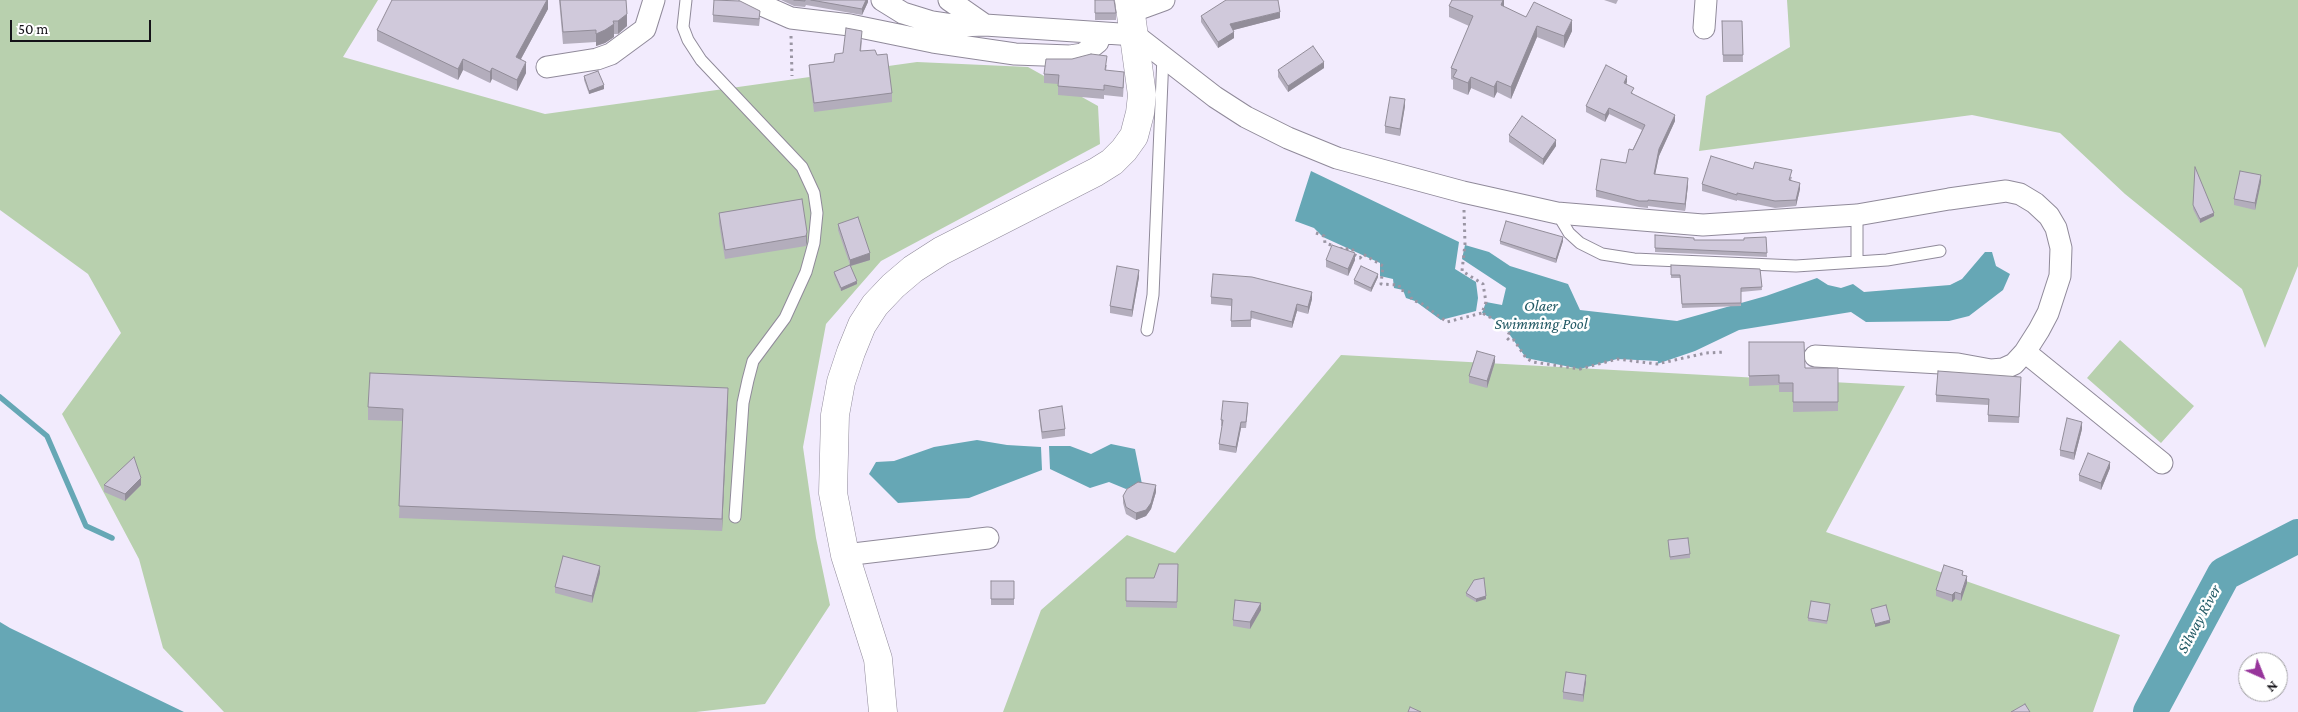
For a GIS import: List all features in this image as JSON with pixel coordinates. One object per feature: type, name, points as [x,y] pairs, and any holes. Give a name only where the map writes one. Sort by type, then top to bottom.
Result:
[{"type":"main road","points":[[883,712],[878,659],[845,555],[833,493],[834,433],[841,382],[862,325],[875,305],[893,286],[934,255],[1096,172],[1112,162],[1124,150],[1134,136],[1142,95],[1131,16]]},
{"type":"street","points":[[547,67],[597,59],[611,54],[644,29],[654,0]]},
{"type":"street","points":[[750,0],[791,18],[850,25],[933,42],[1015,54],[1070,56],[1083,54],[1098,42],[1100,34]]},
{"type":"street","points":[[882,0],[903,13],[932,22],[959,26],[985,24],[1100,34],[1164,0]]},
{"type":"street","points":[[949,0],[985,24]]},
{"type":"street","points":[[1704,28],[1706,0]]},
{"type":"street","points":[[1131,16],[1163,56],[1238,112],[1288,138],[1337,158],[1463,192],[1557,213],[1704,225],[1857,215],[2006,191],[2020,194],[2035,203],[2049,216],[2056,228],[2060,248],[2060,276],[2048,313],[2025,352],[2014,364],[2003,369],[1991,370],[1950,363],[1815,356]]},
{"type":"street","points":[[2025,352],[2162,462]]},
{"type":"street","points":[[845,555],[988,538]]},
{"type":"lane","points":[[686,0],[683,27],[688,40],[701,60],[802,167],[814,193],[817,213],[814,243],[806,272],[785,318],[758,354],[750,371],[743,403],[735,517]]},
{"type":"lane","points":[[1147,330],[1152,295],[1163,56]]},
{"type":"lane","points":[[1557,213],[1569,233],[1580,242],[1602,254],[1634,259],[1796,266],[1857,262],[1940,251]]},
{"type":"lane","points":[[1857,215],[1857,262]]},
{"type":"path","points":[[791,18],[792,76]]},
{"type":"path","points":[[1463,192],[1465,244],[1462,271],[1483,284],[1486,302],[1482,313]]},
{"type":"path","points":[[1316,233],[1324,236],[1326,243],[1344,250],[1349,248],[1355,251],[1355,255],[1360,258],[1363,254],[1383,266],[1381,284],[1399,285],[1400,290],[1409,292],[1412,300],[1422,303],[1447,322],[1482,313],[1503,324],[1509,333],[1506,338],[1510,341],[1514,340],[1526,358],[1532,362],[1568,369],[1580,369],[1617,360],[1657,364],[1706,353],[1725,352]]},
{"type":"green space","points":[[0,0],[378,0],[343,57],[545,114],[917,62],[1028,67],[1098,106],[1100,144],[881,261],[826,324],[803,447],[816,538],[830,605],[765,704],[696,712],[224,712],[163,648],[139,559],[62,414],[121,333],[88,274],[0,210]]},
{"type":"green space","points":[[1787,0],[2298,0],[2298,266],[2265,348],[2242,289],[2125,194],[2060,133],[1972,115],[1699,151],[1706,96],[1790,47]]},
{"type":"green space","points":[[2120,340],[2194,406],[2161,443],[2087,378]]},
{"type":"green space","points":[[1341,355],[1905,386],[1826,532],[2120,635],[2093,712],[1003,712],[1041,610],[1127,535],[1175,553]]},
{"type":"water","name":"Olaer Swimming Pool","points":[[1311,171],[1459,242],[1455,269],[1476,282],[1478,298],[1476,311],[1441,320],[1415,301],[1406,298],[1403,290],[1394,288],[1393,279],[1380,276],[1380,263],[1323,237],[1314,228],[1295,221]]},
{"type":"water","name":"Olaer Swimming Pool","points":[[1465,245],[1489,252],[1510,266],[1568,284],[1580,310],[1677,321],[1766,296],[1817,278],[1828,285],[1841,288],[1853,284],[1864,292],[1950,285],[1962,279],[1985,252],[1992,252],[1996,266],[2010,274],[2003,290],[1969,316],[1949,321],[1866,322],[1851,312],[1739,330],[1695,351],[1657,364],[1658,361],[1617,359],[1580,369],[1526,358],[1503,325],[1482,313],[1486,302],[1502,305],[1506,288],[1462,259]]},
{"type":"water","points":[[977,440],[1007,445],[1041,447],[1042,470],[969,498],[898,503],[869,474],[876,462],[894,461],[934,447]]},
{"type":"water","points":[[1111,444],[1135,449],[1142,484],[1126,489],[1109,482],[1090,488],[1050,469],[1049,446],[1070,446],[1091,454]]},
{"type":"water","points":[[0,622],[10,628],[184,712],[0,712]]},
{"type":"building","points":[[392,0],[547,0],[516,57],[526,62],[517,80],[492,68],[490,72],[463,59],[458,69],[377,30]]},
{"type":"building","points":[[560,0],[626,0],[627,14],[618,21],[613,21],[614,24],[596,34],[596,30],[563,32]]},
{"type":"building","points":[[714,0],[740,1],[760,11],[759,19],[713,15]]},
{"type":"building","points":[[811,0],[866,0],[862,9]]},
{"type":"building","points":[[1095,0],[1114,0],[1116,13],[1095,13]]},
{"type":"building","points":[[1226,0],[1278,0],[1280,12],[1230,24],[1234,32],[1218,42],[1201,16]]},
{"type":"building","points":[[1452,0],[1503,0],[1501,5],[1526,17],[1534,2],[1572,20],[1564,36],[1537,26],[1511,87],[1497,81],[1494,87],[1471,77],[1468,83],[1453,77],[1457,70],[1451,68],[1473,16],[1449,6]]},
{"type":"building","points":[[1722,21],[1742,21],[1743,55],[1723,55]]},
{"type":"building","points":[[846,28],[862,31],[860,51],[875,50],[877,55],[887,54],[892,93],[814,103],[809,65],[834,62],[835,54],[843,53]]},
{"type":"building","points":[[1313,46],[1324,62],[1288,86],[1278,70]]},
{"type":"building","points":[[1091,54],[1107,56],[1105,70],[1124,72],[1123,88],[1104,85],[1104,90],[1058,86],[1059,75],[1044,74],[1046,59],[1072,59]]},
{"type":"building","points":[[1606,65],[1627,76],[1624,83],[1634,88],[1631,93],[1675,115],[1659,149],[1654,174],[1688,178],[1685,204],[1648,200],[1639,201],[1596,190],[1601,159],[1626,163],[1629,149],[1633,150],[1645,125],[1609,108],[1605,115],[1586,106]]},
{"type":"building","points":[[598,71],[604,85],[589,91],[584,76]]},
{"type":"building","points":[[1390,97],[1405,99],[1400,129],[1385,126]]},
{"type":"building","points":[[1522,116],[1556,140],[1543,159],[1509,135]]},
{"type":"building","points":[[1711,156],[1753,169],[1755,162],[1792,170],[1789,180],[1800,183],[1796,200],[1775,201],[1737,193],[1737,195],[1702,184]]},
{"type":"building","points":[[2195,167],[2214,213],[2200,219],[2193,205]]},
{"type":"building","points":[[2240,171],[2261,175],[2255,203],[2234,199]]},
{"type":"building","points":[[802,199],[806,236],[725,250],[719,213]]},
{"type":"building","points":[[858,217],[870,253],[850,260],[838,224]]},
{"type":"building","points":[[1506,221],[1563,237],[1556,259],[1500,241]]},
{"type":"building","points":[[1655,235],[1694,238],[1694,240],[1744,240],[1744,238],[1766,237],[1767,253],[1655,248]]},
{"type":"building","points":[[1332,245],[1355,253],[1348,269],[1326,260]]},
{"type":"building","points":[[850,265],[857,281],[841,288],[834,272]]},
{"type":"building","points":[[1671,265],[1760,269],[1762,287],[1741,288],[1741,303],[1682,304],[1680,275],[1671,275]]},
{"type":"building","points":[[1117,266],[1139,270],[1132,310],[1110,306]]},
{"type":"building","points":[[1361,266],[1378,274],[1371,288],[1354,280]]},
{"type":"building","points":[[1213,274],[1252,277],[1312,292],[1308,307],[1297,304],[1292,322],[1251,311],[1251,320],[1231,321],[1232,299],[1211,297]]},
{"type":"building","points":[[1749,342],[1804,342],[1805,368],[1838,368],[1838,402],[1793,402],[1793,383],[1779,383],[1779,375],[1749,376]]},
{"type":"building","points":[[1477,351],[1495,356],[1487,381],[1469,376]]},
{"type":"building","points":[[1938,371],[2021,377],[2019,417],[1988,415],[1989,399],[1936,395]]},
{"type":"building","points":[[370,373],[728,388],[722,519],[399,506],[403,409],[368,407]]},
{"type":"building","points":[[1223,401],[1248,403],[1246,422],[1241,422],[1236,447],[1219,444],[1223,420],[1221,420]]},
{"type":"building","points":[[1062,406],[1065,429],[1042,432],[1039,410]]},
{"type":"building","points":[[2067,418],[2082,422],[2074,453],[2060,450]]},
{"type":"building","points":[[2088,453],[2110,462],[2101,483],[2079,475]]},
{"type":"building","points":[[134,457],[141,478],[125,494],[104,485]]},
{"type":"building","points":[[1138,482],[1156,485],[1151,503],[1146,510],[1136,513],[1126,507],[1123,496],[1127,489]]},
{"type":"building","points":[[1688,538],[1690,554],[1670,557],[1668,540]]},
{"type":"building","points":[[563,556],[600,566],[592,596],[555,587]]},
{"type":"building","points":[[1159,564],[1178,564],[1177,602],[1126,601],[1126,578],[1154,578]]},
{"type":"building","points":[[1944,565],[1963,571],[1962,575],[1967,576],[1961,594],[1955,592],[1952,595],[1936,590]]},
{"type":"building","points":[[1484,578],[1486,596],[1476,599],[1466,593],[1474,580]]},
{"type":"building","points":[[991,581],[1014,581],[1014,599],[991,599]]},
{"type":"building","points":[[1235,600],[1261,603],[1250,622],[1233,620]]},
{"type":"building","points":[[1811,601],[1830,604],[1827,621],[1808,618]]},
{"type":"building","points":[[1886,605],[1890,620],[1875,624],[1871,609]]},
{"type":"building","points":[[1566,672],[1586,675],[1583,695],[1563,692]]},
{"type":"building","points":[[2025,704],[2030,712],[2011,712]]},
{"type":"building","points":[[1410,707],[1421,712],[1408,712]]},
{"type":"waterway","points":[[0,397],[47,436],[86,526],[112,538]]},
{"type":"waterway","name":"Silway River","points":[[2150,712],[2224,574],[2298,536]]}]
